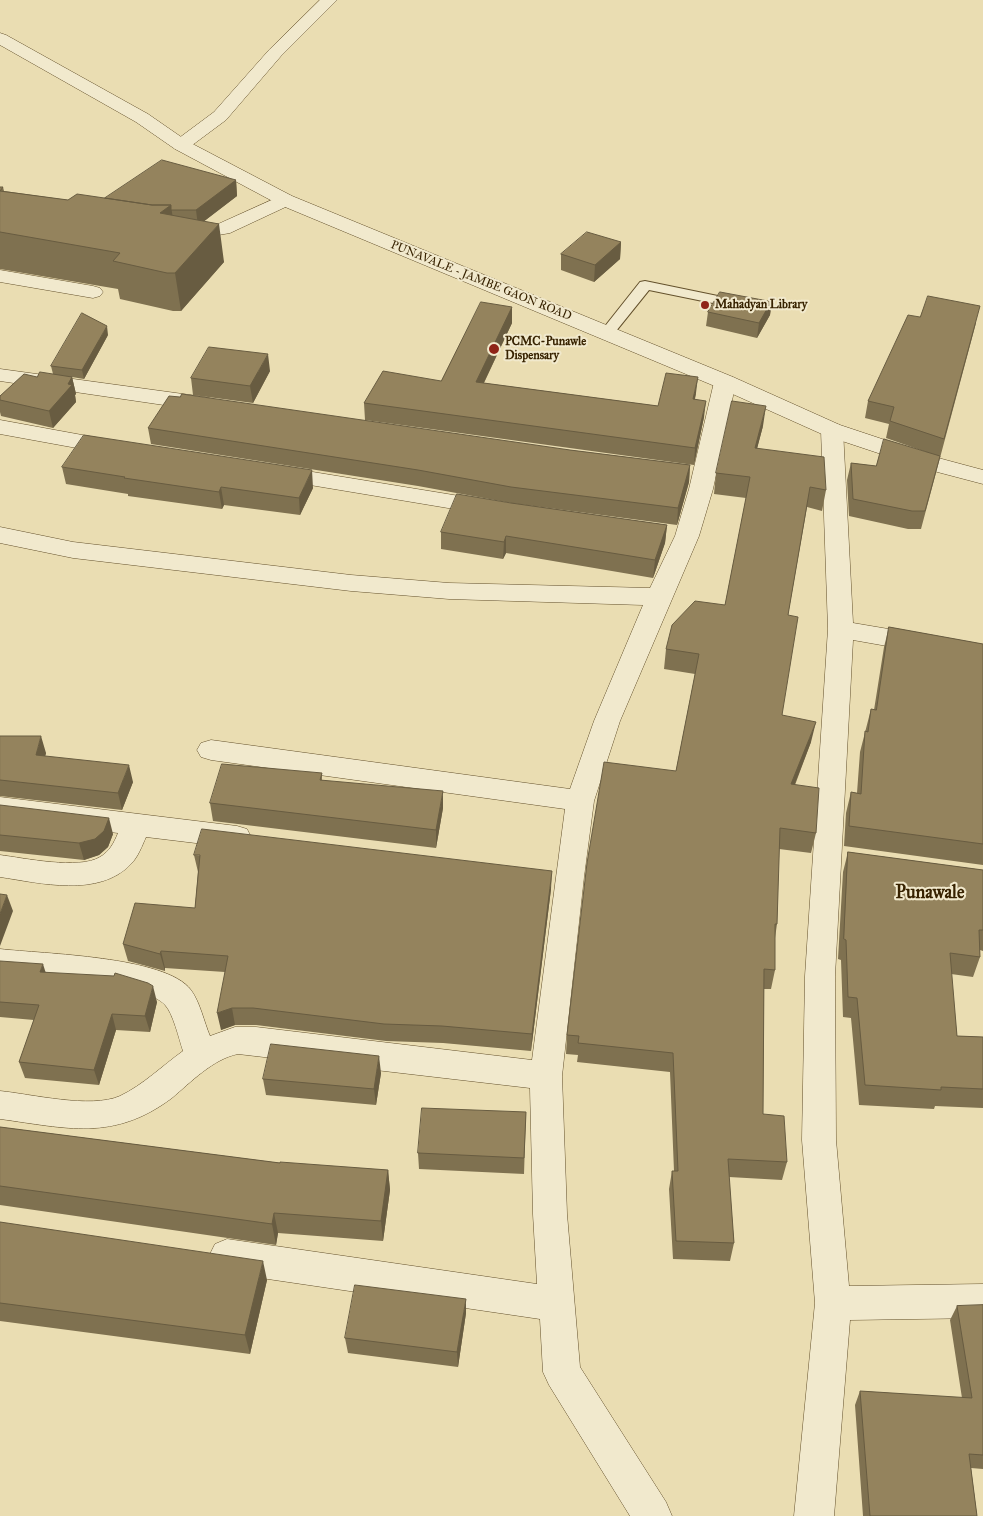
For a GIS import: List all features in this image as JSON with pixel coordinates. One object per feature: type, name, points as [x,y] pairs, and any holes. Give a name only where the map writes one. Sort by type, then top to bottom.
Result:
[{"type":"street","points":[[181,145],[220,116],[275,53],[330,0]]},
{"type":"street","name":"PUNAVALE - JAMBE GAON ROAD","points":[[0,38],[142,118],[181,145],[285,200],[725,382],[832,430],[934,464],[983,477]]},
{"type":"street","points":[[165,235],[213,232],[285,200]]},
{"type":"street","points":[[0,276],[93,292]]},
{"type":"street","points":[[0,375],[230,408]]},
{"type":"street","points":[[652,1516],[562,1372],[550,1214],[546,1076],[554,876],[607,721],[659,597],[694,474],[725,382]]},
{"type":"street","points":[[0,427],[137,451]]},
{"type":"street","points":[[814,1516],[833,1304],[819,1140],[820,976],[842,859],[841,629],[832,430]]},
{"type":"street","points":[[253,469],[511,512]]},
{"type":"street","points":[[0,534],[73,550],[351,583],[450,591],[659,597]]},
{"type":"street","points":[[841,629],[983,654]]},
{"type":"street","points":[[211,750],[580,801]]},
{"type":"street","points":[[0,808],[260,840]]},
{"type":"street","points":[[0,866],[68,874],[91,872],[112,865],[122,855],[136,825]]},
{"type":"street","points":[[0,962],[125,974],[166,986],[180,999],[202,1056]]},
{"type":"street","points":[[0,1104],[80,1115],[115,1112],[139,1102],[202,1056],[234,1041],[256,1041],[546,1076]]},
{"type":"street","points":[[195,1252],[557,1304]]},
{"type":"street","points":[[833,1304],[983,1301]]},
{"type":"lane","points":[[607,333],[646,284],[757,308]]},
{"type":"building","points":[[162,160],[236,180],[196,210],[171,210],[171,205],[152,205],[105,198]]},
{"type":"building","points":[[0,191],[68,200],[77,194],[152,205],[171,205],[160,213],[219,224],[175,273],[167,273],[113,261],[120,253],[0,232]]},
{"type":"building","points":[[587,232],[621,242],[595,265],[561,254]]},
{"type":"building","points":[[720,292],[768,301],[772,300],[759,323],[708,312]]},
{"type":"building","points":[[928,296],[980,306],[944,439],[890,421],[894,407],[868,401],[908,315],[920,317]]},
{"type":"building","points":[[481,302],[512,307],[476,382],[658,406],[666,373],[698,377],[693,399],[706,401],[695,448],[364,403],[383,371],[441,381]]},
{"type":"building","points":[[82,313],[107,326],[82,370],[51,366]]},
{"type":"building","points":[[209,347],[268,354],[250,386],[191,378]]},
{"type":"building","points":[[40,372],[72,377],[68,384],[72,385],[49,411],[0,400],[0,396],[24,374],[37,377]]},
{"type":"building","points":[[182,394],[570,450],[690,465],[678,508],[511,487],[418,470],[148,428],[169,396],[180,397]]},
{"type":"building","points":[[732,401],[766,406],[755,448],[824,457],[826,490],[810,487],[788,615],[798,617],[782,715],[816,722],[791,784],[819,788],[816,833],[780,828],[777,924],[775,924],[775,970],[764,969],[763,1114],[784,1116],[787,1162],[728,1159],[734,1243],[676,1241],[672,1171],[678,1171],[673,1053],[578,1043],[579,1036],[567,1035],[587,863],[604,762],[676,771],[699,654],[666,649],[672,625],[695,601],[725,605],[750,477],[716,473]]},
{"type":"building","points":[[84,435],[312,470],[299,498],[221,487],[219,492],[62,467]]},
{"type":"building","points":[[884,439],[940,456],[925,511],[912,511],[853,499],[851,463],[876,466]]},
{"type":"building","points":[[457,494],[667,525],[655,560],[506,536],[504,542],[441,532]]},
{"type":"building","points":[[889,627],[983,644],[983,844],[849,826],[851,792],[861,794],[865,731],[868,732],[871,709],[876,710]]},
{"type":"building","points":[[0,736],[41,736],[36,755],[129,765],[118,793],[0,780]]},
{"type":"building","points":[[222,764],[322,773],[320,780],[443,791],[436,830],[210,803]]},
{"type":"building","points":[[0,805],[109,818],[104,831],[95,839],[79,843],[0,835]]},
{"type":"building","points":[[202,829],[552,871],[532,1034],[442,1026],[384,1024],[253,1008],[232,1008],[217,1013],[228,956],[161,951],[160,954],[123,944],[135,903],[195,908],[200,855],[194,855]]},
{"type":"building","points":[[848,852],[983,870],[983,930],[979,930],[980,957],[950,953],[957,1036],[983,1037],[983,1089],[941,1087],[941,1090],[865,1085],[857,998],[848,997],[846,940],[844,939]]},
{"type":"building","points":[[0,894],[7,895],[0,914]]},
{"type":"building","points":[[0,961],[43,964],[40,972],[114,976],[115,973],[148,983],[153,986],[145,1016],[112,1014],[94,1070],[19,1062],[39,1005],[0,1002]]},
{"type":"building","points":[[271,1044],[379,1056],[374,1089],[263,1079]]},
{"type":"building","points":[[422,1108],[526,1112],[524,1158],[418,1153]]},
{"type":"building","points":[[0,1127],[280,1163],[388,1170],[381,1221],[274,1213],[272,1224],[0,1186]]},
{"type":"building","points":[[0,1222],[263,1261],[245,1335],[0,1303]]},
{"type":"building","points":[[355,1285],[466,1299],[457,1352],[345,1338]]},
{"type":"building","points":[[983,1305],[983,1455],[969,1454],[977,1516],[870,1516],[860,1391],[972,1398],[957,1306]]},
{"type":"place","name":"Mahadyan Library","points":[[705,305]]},
{"type":"place","name":"PCMC-Punawle Dispensary","points":[[494,349]]},
{"type":"district","name":"Punawale","points":[[930,894]]}]
